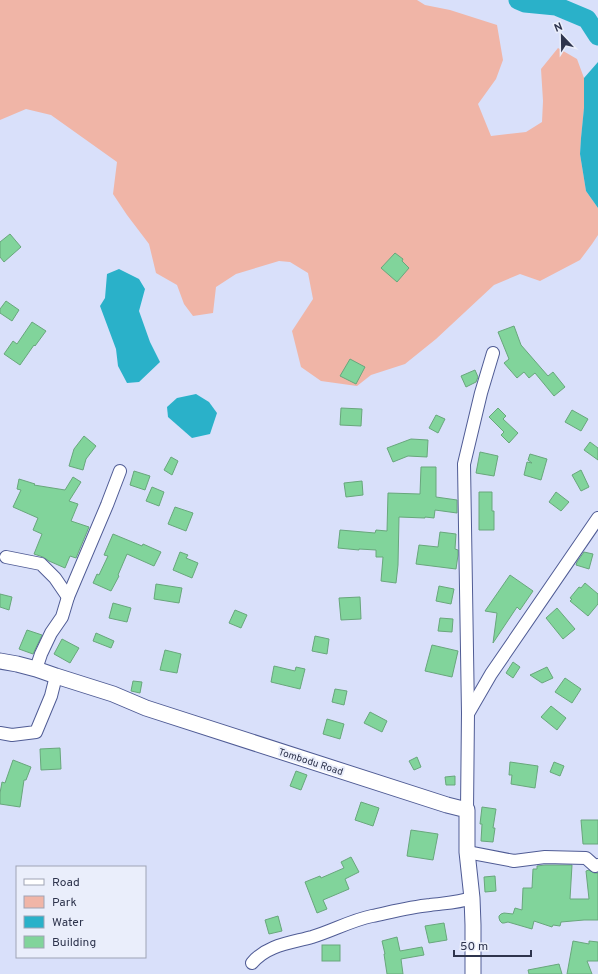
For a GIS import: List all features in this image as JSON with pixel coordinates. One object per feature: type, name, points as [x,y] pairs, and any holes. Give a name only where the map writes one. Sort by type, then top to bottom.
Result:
[{"type":"main road","name":"Tombodu Road","points":[[0,661],[36,669],[113,694],[146,708],[447,805],[467,810]]},
{"type":"main road","points":[[467,810],[467,852],[472,898],[473,974]]},
{"type":"street","points":[[467,810],[468,713],[464,464],[481,393],[493,353]]},
{"type":"street","points":[[36,669],[51,633],[62,617],[68,597],[120,471]]},
{"type":"street","points":[[468,713],[491,674],[598,518]]},
{"type":"street","points":[[6,557],[41,564],[55,578],[68,597]]},
{"type":"street","points":[[0,734],[12,735],[36,732],[51,696],[56,676]]},
{"type":"street","points":[[467,852],[514,861],[545,857],[586,858],[595,866],[598,865]]},
{"type":"street","points":[[252,963],[260,955],[277,946],[327,932],[370,916],[416,907],[461,902],[472,898]]},
{"type":"green space","points":[[0,0],[417,0],[425,5],[450,10],[497,25],[503,60],[496,79],[478,104],[491,136],[526,132],[542,122],[543,101],[541,69],[558,48],[577,59],[584,78],[584,109],[580,154],[586,191],[598,208],[598,235],[580,260],[540,281],[520,274],[494,285],[436,339],[405,364],[371,375],[357,386],[321,381],[301,367],[292,331],[313,299],[308,273],[290,262],[279,261],[236,274],[216,287],[213,313],[193,316],[184,304],[177,285],[156,273],[149,244],[113,194],[117,162],[51,115],[26,109],[0,120]]},
{"type":"water","points":[[598,62],[598,208],[586,191],[580,154],[584,108],[584,78]]},
{"type":"water","points":[[119,269],[139,279],[145,289],[139,311],[150,342],[160,362],[139,382],[127,383],[118,366],[116,349],[100,306],[105,298],[107,274]]},
{"type":"water","points":[[196,394],[209,402],[217,413],[210,434],[192,438],[168,417],[167,407],[177,398]]},
{"type":"building","points":[[10,234],[21,247],[4,262],[0,257],[0,242]]},
{"type":"building","points":[[395,253],[403,259],[402,261],[409,268],[397,282],[381,268]]},
{"type":"building","points":[[6,301],[19,310],[12,321],[0,313],[0,309]]},
{"type":"building","points":[[32,322],[46,331],[20,365],[4,354],[13,341],[17,344]]},
{"type":"building","points":[[514,326],[521,345],[548,376],[553,372],[565,387],[554,396],[535,373],[529,378],[524,372],[517,378],[504,363],[509,359],[498,332]]},
{"type":"building","points":[[350,359],[365,367],[356,384],[340,376]]},
{"type":"building","points":[[475,370],[478,377],[476,382],[466,387],[461,376]]},
{"type":"building","points":[[341,408],[362,409],[361,426],[340,425]]},
{"type":"building","points":[[498,408],[506,416],[503,419],[518,433],[509,443],[501,435],[504,432],[489,417]]},
{"type":"building","points":[[572,410],[588,419],[581,431],[565,422]]},
{"type":"building","points":[[436,415],[445,419],[438,433],[429,428]]},
{"type":"building","points":[[84,436],[96,446],[86,459],[83,470],[69,466],[74,449]]},
{"type":"building","points":[[411,439],[428,440],[427,457],[408,456],[393,462],[387,448]]},
{"type":"building","points":[[590,442],[598,448],[598,460],[584,450]]},
{"type":"building","points":[[480,452],[498,456],[494,476],[476,473]]},
{"type":"building","points":[[530,454],[547,459],[541,480],[524,475],[527,462],[532,463],[528,460]]},
{"type":"building","points":[[171,457],[178,461],[172,475],[164,470]]},
{"type":"building","points":[[421,467],[436,467],[436,497],[457,500],[457,513],[435,510],[434,518],[399,517],[396,583],[381,581],[383,557],[376,557],[376,550],[338,548],[340,530],[375,533],[376,530],[387,531],[388,493],[420,494]]},
{"type":"building","points":[[581,470],[589,487],[581,491],[572,475]]},
{"type":"building","points":[[134,471],[150,476],[145,490],[130,485]]},
{"type":"building","points":[[73,477],[81,482],[69,501],[78,504],[71,521],[89,527],[76,558],[70,556],[65,568],[34,554],[42,534],[33,530],[38,518],[13,507],[21,490],[17,489],[19,479],[35,484],[34,485],[65,490]]},
{"type":"building","points":[[362,481],[363,495],[346,497],[344,483]]},
{"type":"building","points":[[152,487],[164,492],[159,506],[146,501]]},
{"type":"building","points":[[479,492],[492,492],[494,530],[479,530]]},
{"type":"building","points":[[556,492],[569,502],[561,511],[549,502]]},
{"type":"building","points":[[175,507],[193,513],[186,531],[168,524]]},
{"type":"building","points":[[440,532],[456,534],[455,549],[458,550],[458,555],[456,569],[416,564],[419,545],[438,547]]},
{"type":"building","points":[[113,534],[161,552],[154,566],[127,554],[118,575],[119,576],[111,591],[93,583],[97,574],[99,575],[108,556],[104,555]]},
{"type":"building","points":[[180,552],[188,555],[186,558],[198,563],[192,578],[173,570]]},
{"type":"building","points":[[584,552],[593,554],[589,569],[576,565]]},
{"type":"building","points":[[510,575],[533,591],[520,610],[517,607],[493,643],[497,613],[485,611]]},
{"type":"building","points":[[585,583],[598,594],[598,604],[588,616],[570,601],[572,599],[570,598],[579,587],[581,588]]},
{"type":"building","points":[[156,584],[182,588],[179,603],[154,599]]},
{"type":"building","points":[[439,586],[454,589],[451,604],[436,601]]},
{"type":"building","points":[[0,594],[12,597],[9,610],[0,607]]},
{"type":"building","points":[[360,597],[361,619],[341,620],[339,598]]},
{"type":"building","points":[[113,603],[131,608],[127,622],[109,618]]},
{"type":"building","points":[[557,608],[575,629],[563,639],[546,618]]},
{"type":"building","points":[[235,610],[247,615],[241,628],[229,623]]},
{"type":"building","points":[[440,618],[453,619],[452,632],[438,631]]},
{"type":"building","points":[[27,630],[42,635],[33,654],[19,649]]},
{"type":"building","points":[[96,633],[114,641],[111,648],[93,641]]},
{"type":"building","points":[[315,636],[329,639],[327,654],[312,651]]},
{"type":"building","points":[[62,639],[79,648],[70,663],[54,654]]},
{"type":"building","points":[[432,645],[458,651],[452,677],[425,671]]},
{"type":"building","points":[[165,650],[181,654],[177,673],[160,670]]},
{"type":"building","points":[[513,662],[520,667],[513,678],[506,673]]},
{"type":"building","points":[[274,666],[295,671],[296,667],[305,669],[300,689],[271,682]]},
{"type":"building","points":[[547,667],[553,678],[542,683],[530,675]]},
{"type":"building","points":[[565,678],[581,689],[572,703],[555,692]]},
{"type":"building","points":[[133,681],[142,682],[140,693],[131,691]]},
{"type":"building","points":[[335,689],[347,691],[344,705],[332,702]]},
{"type":"building","points":[[551,706],[566,718],[557,730],[541,717]]},
{"type":"building","points":[[370,712],[387,721],[382,732],[364,723]]},
{"type":"building","points":[[327,719],[344,724],[340,739],[323,734]]},
{"type":"building","points":[[60,748],[61,769],[41,770],[40,749]]},
{"type":"building","points":[[417,757],[421,767],[414,770],[409,761]]},
{"type":"building","points":[[13,760],[31,767],[26,780],[24,780],[20,807],[0,804],[2,782],[5,783]]},
{"type":"building","points":[[510,762],[538,766],[535,788],[511,784],[512,775],[509,775]]},
{"type":"building","points":[[554,762],[564,766],[560,776],[550,772]]},
{"type":"building","points":[[296,771],[307,775],[301,790],[290,786]]},
{"type":"building","points":[[455,776],[455,785],[446,785],[445,777]]},
{"type":"building","points":[[361,802],[379,808],[373,826],[355,820]]},
{"type":"building","points":[[482,807],[496,809],[493,828],[495,828],[493,842],[481,841],[482,824],[480,824]]},
{"type":"building","points":[[581,820],[598,820],[598,844],[583,844]]},
{"type":"building","points":[[411,830],[438,834],[433,860],[407,856]]},
{"type":"building","points":[[351,857],[359,872],[345,879],[349,889],[323,900],[327,909],[317,913],[305,882],[320,876],[321,878],[344,868],[341,862]]},
{"type":"building","points":[[572,865],[570,899],[589,899],[586,871],[589,870],[594,873],[598,873],[598,920],[561,922],[560,926],[553,925],[552,927],[534,921],[532,929],[508,922],[502,923],[500,921],[499,916],[501,914],[513,914],[515,908],[522,910],[523,888],[532,888],[533,869],[537,869],[537,866]]},
{"type":"building","points":[[495,876],[496,891],[485,892],[484,877]]},
{"type":"building","points":[[278,916],[282,931],[269,934],[265,920]]},
{"type":"building","points":[[444,923],[447,940],[429,943],[425,926]]},
{"type":"building","points":[[397,937],[400,951],[422,947],[424,955],[401,959],[403,974],[387,974],[382,941]]},
{"type":"building","points":[[573,941],[589,944],[589,941],[598,942],[598,961],[587,961],[592,974],[567,974]]},
{"type":"building","points":[[322,945],[340,945],[340,961],[322,961]]},
{"type":"building","points":[[559,964],[562,974],[529,974],[528,970]]},
{"type":"waterway","points":[[518,0],[525,3],[556,6],[587,19],[598,36]]}]
